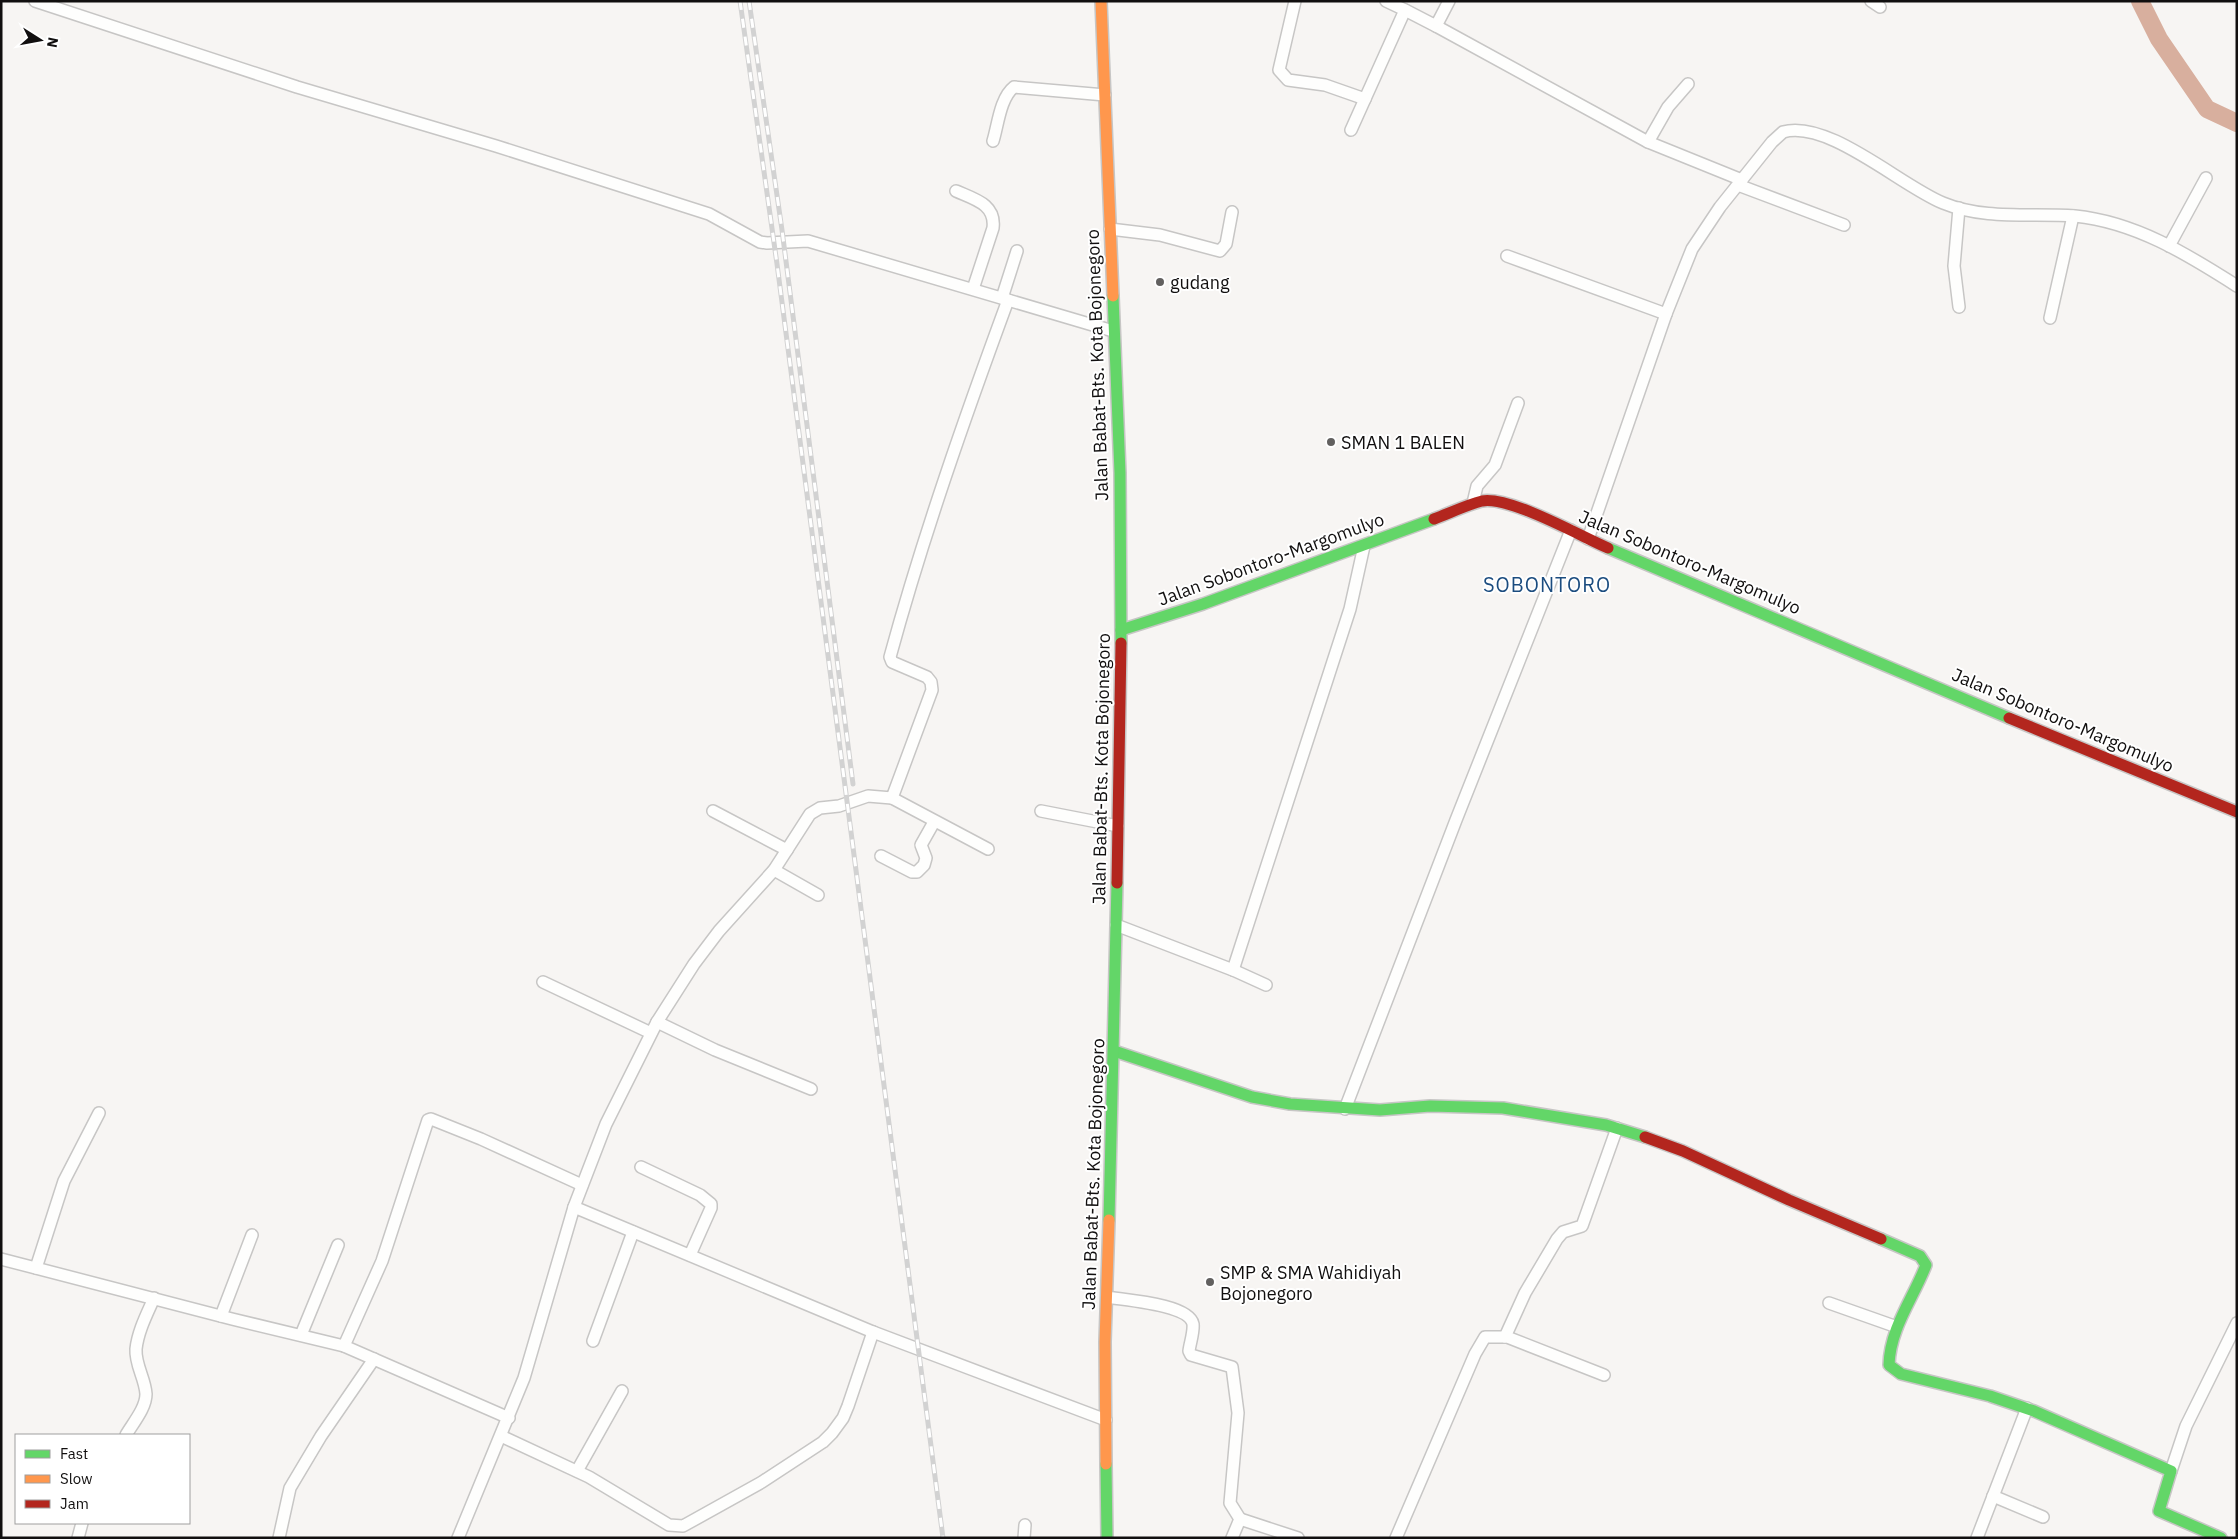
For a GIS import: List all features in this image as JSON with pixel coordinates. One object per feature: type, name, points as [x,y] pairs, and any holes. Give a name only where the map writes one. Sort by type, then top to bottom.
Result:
[{"type":"main road","name":"Jalan Babat-Bts. Kota Bojonegoro","points":[[1101,1],[1120,473],[1121,630],[1114,1052],[1107,1297],[1107,1538]]},
{"type":"main road","name":"Jalan Sobontoro-Margomulyo","points":[[1121,630],[1202,604],[1364,546],[1473,503],[1483,501],[1503,503],[1532,513],[1588,539],[2052,736],[2237,812]]},
{"type":"main road","points":[[1114,1052],[1271,1102],[1319,1108],[1380,1110],[1430,1106],[1503,1108],[1617,1128],[1683,1151],[1920,1256],[1924,1261],[1924,1270],[1890,1344],[1888,1355],[1889,1364],[1892,1369],[1901,1374],[1990,1396],[2027,1408],[2171,1471],[2159,1510],[2221,1538]]},
{"type":"street","points":[[34,1],[303,89],[496,146],[709,214],[760,242],[808,241],[1113,331]]},
{"type":"street","points":[[1295,1],[1279,70],[1281,74],[1288,80],[1325,85],[1365,99]]},
{"type":"street","points":[[1386,1],[1436,26],[1648,142],[1844,225]]},
{"type":"street","points":[[1436,26],[1449,1]]},
{"type":"street","points":[[1351,130],[1405,10]]},
{"type":"street","points":[[1648,142],[1668,107],[1688,84]]},
{"type":"street","points":[[994,141],[1005,98],[1014,87],[1105,94]]},
{"type":"street","points":[[1588,539],[1666,314],[1696,241],[1740,182],[1781,133],[1789,130],[1807,132],[1830,139],[1924,193],[1959,208],[2022,215],[2073,216],[2118,224],[2193,258],[2237,286]]},
{"type":"street","points":[[2169,246],[2206,178]]},
{"type":"street","points":[[956,191],[988,206],[994,219],[973,289]]},
{"type":"street","points":[[1959,208],[1954,266],[1959,307]]},
{"type":"street","points":[[1110,229],[1134,230],[1169,237],[1220,251],[1226,244],[1232,212]]},
{"type":"street","points":[[2050,318],[2073,216]]},
{"type":"street","points":[[892,798],[932,690],[931,682],[927,678],[892,662],[890,657],[922,547],[1005,299],[1017,251]]},
{"type":"street","points":[[1507,256],[1666,314]]},
{"type":"street","points":[[1473,503],[1477,486],[1491,472],[1499,457],[1518,403]]},
{"type":"street","points":[[1345,1109],[1456,820],[1571,530]]},
{"type":"street","points":[[1233,970],[1350,608],[1364,546]]},
{"type":"street","points":[[458,1538],[509,1418],[530,1361],[574,1207],[606,1124],[657,1022],[694,964],[719,931],[774,870],[801,826],[814,810],[839,806],[868,796],[892,798],[988,849]]},
{"type":"street","points":[[713,811],[787,850]]},
{"type":"street","points":[[1042,811],[1118,826]]},
{"type":"street","points":[[881,856],[911,871],[917,872],[924,865],[926,858],[921,845],[934,822]]},
{"type":"street","points":[[774,870],[818,895]]},
{"type":"street","points":[[1116,925],[1233,970],[1266,985]]},
{"type":"street","points":[[543,982],[651,1033]]},
{"type":"street","points":[[657,1022],[724,1054],[811,1089]]},
{"type":"street","points":[[36,1268],[64,1181],[99,1113]]},
{"type":"street","points":[[344,1346],[382,1261],[428,1120],[431,1119],[482,1139],[582,1185]]},
{"type":"street","points":[[1505,1337],[1525,1293],[1557,1239],[1563,1232],[1582,1226],[1617,1128]]},
{"type":"street","points":[[641,1167],[700,1195],[711,1204],[711,1208],[690,1255]]},
{"type":"street","points":[[574,1207],[873,1332],[1106,1420]]},
{"type":"street","points":[[593,1341],[633,1232]]},
{"type":"street","points":[[221,1316],[252,1235]]},
{"type":"street","points":[[300,1335],[338,1245]]},
{"type":"street","points":[[1,1259],[344,1346],[509,1418]]},
{"type":"street","points":[[1107,1297],[1179,1310],[1190,1318],[1193,1324],[1190,1355],[1232,1367],[1238,1414],[1230,1503],[1240,1518],[1298,1538]]},
{"type":"street","points":[[127,1434],[146,1394],[137,1366],[136,1350],[137,1340],[154,1298]]},
{"type":"street","points":[[1829,1303],[1897,1327]]},
{"type":"street","points":[[2171,1471],[2186,1426],[2237,1323]]},
{"type":"street","points":[[501,1436],[577,1471],[669,1525],[683,1526],[762,1482],[832,1433],[843,1418],[848,1406],[873,1332]]},
{"type":"street","points":[[1396,1538],[1481,1341],[1490,1336],[1505,1337],[1604,1375]]},
{"type":"street","points":[[279,1538],[290,1488],[321,1436],[374,1359]]},
{"type":"street","points":[[577,1471],[622,1392]]},
{"type":"street","points":[[1977,1538],[2027,1408]]},
{"type":"street","points":[[1993,1496],[2043,1517]]},
{"type":"street","points":[[1232,1538],[1240,1518]]},
{"type":"street","points":[[78,1538],[82,1524]]},
{"type":"street","points":[[1024,1538],[1025,1525]]},
{"type":"waterway","points":[[2140,1],[2159,39],[2207,109],[2237,123]]},
{"type":"railway","points":[[740,1],[777,264],[943,1538]]},
{"type":"railway","points":[[749,1],[782,230],[853,784]]},
{"type":"traffic: fast","points":[[1113,296],[1120,473],[1121,643]]},
{"type":"traffic: fast","points":[[1121,630],[1203,604],[1434,519]]},
{"type":"traffic: fast","points":[[1608,548],[2009,718]]},
{"type":"traffic: fast","points":[[1109,1220],[1117,883]]},
{"type":"traffic: fast","points":[[1114,1051],[1252,1097],[1290,1104],[1380,1110],[1430,1106],[1503,1108],[1606,1125],[1645,1137]]},
{"type":"traffic: fast","points":[[1881,1239],[1920,1256],[1926,1265],[1893,1339],[1889,1365],[1901,1374],[1990,1396],[2034,1411],[2171,1471],[2159,1511],[2221,1538]]},
{"type":"traffic: fast","points":[[1106,1464],[1107,1538]]},
{"type":"traffic: slow","points":[[1101,1],[1113,296]]},
{"type":"traffic: slow","points":[[1106,1464],[1105,1342],[1109,1220]]},
{"type":"traffic: jam","points":[[1434,519],[1482,501],[1494,501],[1545,518],[1608,548]]},
{"type":"traffic: jam","points":[[1117,883],[1121,643]]},
{"type":"traffic: jam","points":[[2009,718],[2237,812]]},
{"type":"traffic: jam","points":[[1645,1137],[1683,1151],[1789,1200],[1881,1239]]},
{"type":"place","name":"gudang","points":[[1160,282]]},
{"type":"place","name":"SMAN 1 BALEN","points":[[1331,442]]},
{"type":"place","name":"SMP & SMA Wahidiyah Bojonegoro","points":[[1210,1282]]},
{"type":"district","name":"SOBONTORO","points":[[1547,584]]}]
